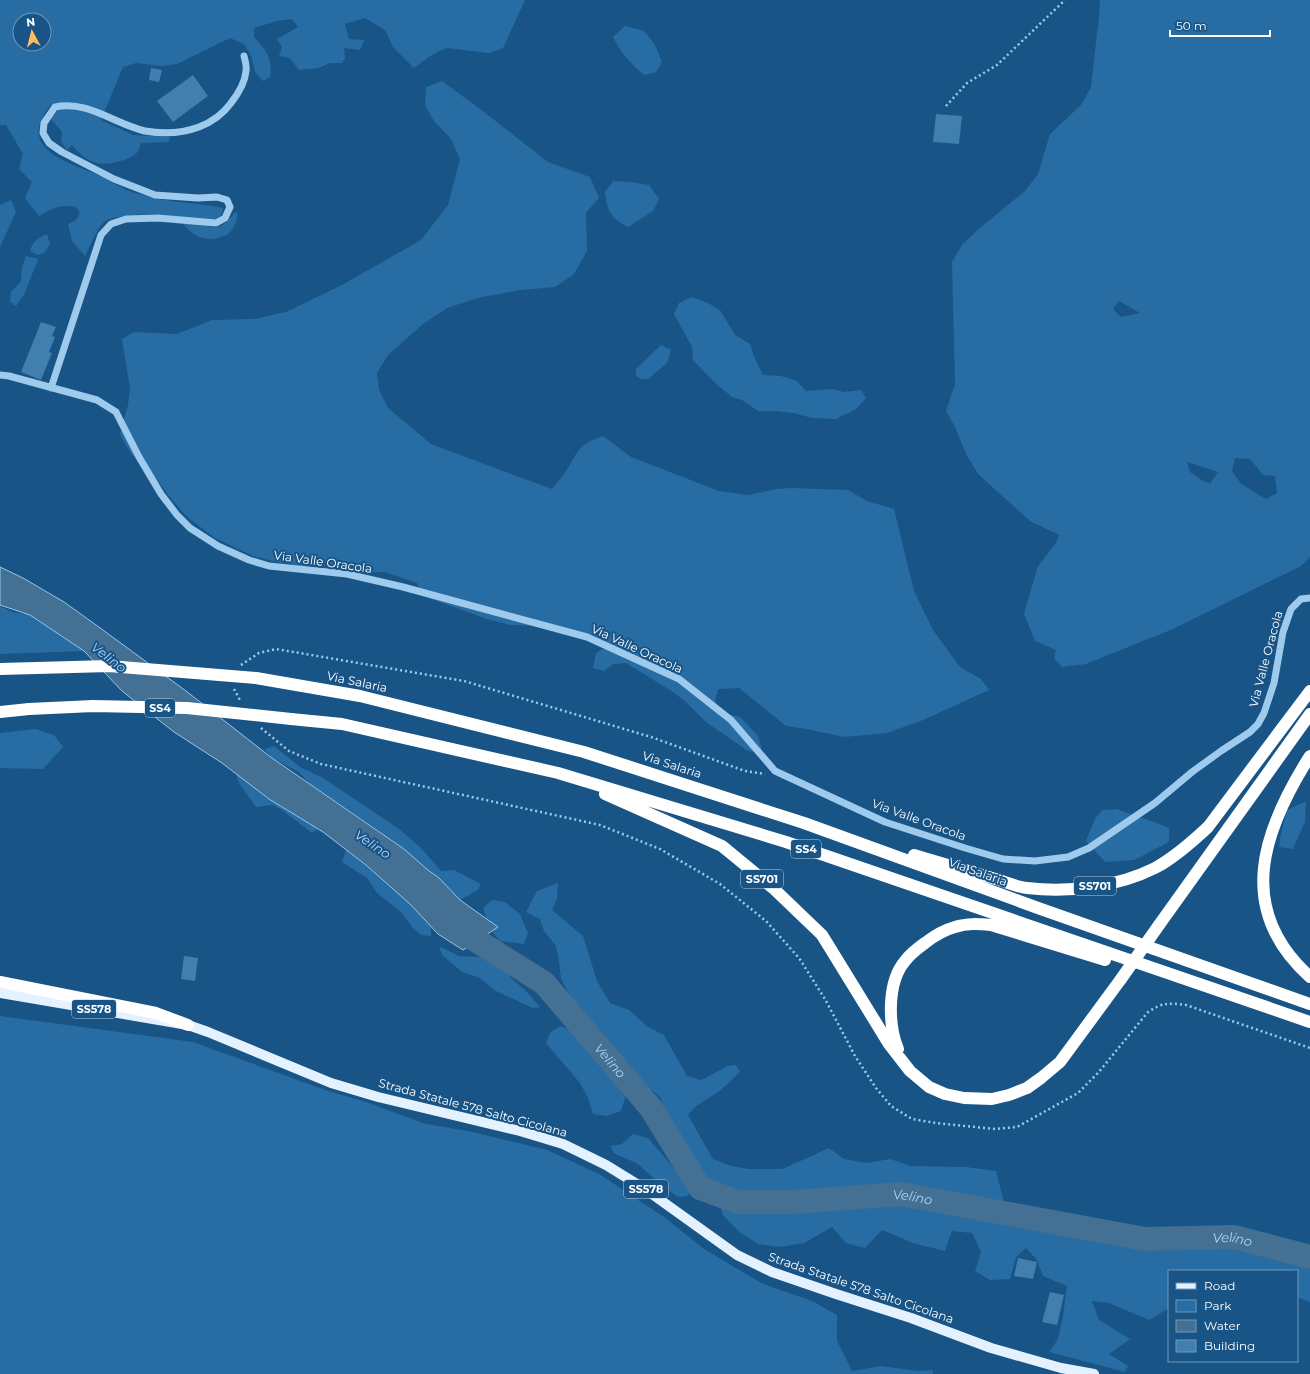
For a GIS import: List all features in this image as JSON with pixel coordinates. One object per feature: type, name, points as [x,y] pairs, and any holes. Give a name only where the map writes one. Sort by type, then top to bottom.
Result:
[{"type":"highway","name":"Via Salaria","points":[[0,669],[109,666],[256,678],[360,696],[584,752],[804,823],[1038,908],[1310,1004]]},
{"type":"highway","name":"SS701","points":[[804,823],[1026,888],[1050,890],[1072,889],[1115,882],[1156,868],[1187,846],[1208,827],[1310,691]]},
{"type":"highway","name":"SS4","points":[[6,712],[29,709],[93,706],[187,708],[342,724],[558,773],[786,842],[1310,1022]]},
{"type":"highway","points":[[0,720],[6,712]]},
{"type":"highway","name":"SS701","points":[[558,773],[722,846],[773,888],[822,935],[889,1044],[910,1071],[930,1087],[946,1094],[964,1098],[992,1099],[1009,1095],[1026,1088],[1060,1062],[1310,714]]},
{"type":"highway","points":[[1310,756],[1287,795],[1274,823],[1264,865],[1263,887],[1267,910],[1276,934],[1286,950],[1310,977]]},
{"type":"highway","name":"SS701","points":[[902,1060],[892,1029],[891,998],[895,980],[904,962],[920,947],[937,934],[955,926],[973,924],[992,925],[1179,984],[1290,1015]]},
{"type":"highway","points":[[0,982],[156,1013],[188,1025]]},
{"type":"main road","name":"Strada Statale 578 Salto Cicolana","points":[[0,993],[188,1025],[331,1083],[378,1097],[512,1129],[563,1144],[606,1165],[639,1185],[737,1255],[772,1272],[911,1318],[991,1348],[1061,1368],[1094,1374]]},
{"type":"street","points":[[51,388],[101,235],[111,224],[126,219],[158,218],[216,222],[226,218],[230,207],[227,200],[217,197],[198,198],[155,195],[114,179],[62,152],[49,143],[43,133],[44,123],[55,108],[65,105],[88,108],[145,130],[187,132],[206,124],[225,112],[240,91],[247,70],[244,56]]},
{"type":"street","name":"Via Valle Oracola","points":[[0,375],[10,376],[97,400],[116,412],[139,457],[161,494],[190,528],[218,546],[249,560],[269,566],[347,574],[403,587],[587,637],[679,679],[731,720],[775,771],[886,822],[965,848],[1010,859],[1035,861],[1068,857],[1090,848],[1154,803],[1203,763],[1250,732],[1258,724],[1264,714],[1274,683],[1283,632],[1290,609],[1301,599],[1310,598]]},
{"type":"path","points":[[946,106],[967,83],[997,65],[1065,0]]},
{"type":"path","points":[[240,665],[259,652],[276,649],[464,682],[651,737],[745,771],[764,774],[775,771]]},
{"type":"path","points":[[233,687],[239,700],[244,706]]},
{"type":"path","points":[[258,725],[263,731],[289,751],[321,764],[600,825],[660,849],[720,884],[766,921],[799,958],[824,999],[855,1056],[876,1088],[891,1106],[912,1119],[994,1129],[1017,1127],[1078,1093],[1098,1073],[1148,1012],[1158,1005],[1170,1003],[1186,1005],[1310,1048]]},
{"type":"green space","points":[[0,0],[525,0],[503,48],[489,53],[446,48],[430,56],[414,68],[393,47],[385,30],[365,18],[345,24],[349,39],[364,40],[360,50],[344,48],[345,58],[342,63],[330,63],[319,68],[299,70],[290,58],[279,56],[282,47],[277,39],[298,27],[292,19],[277,21],[254,28],[254,37],[268,55],[270,65],[270,77],[263,81],[255,72],[251,56],[244,44],[230,38],[177,64],[161,66],[136,63],[123,67],[101,120],[133,135],[170,137],[169,142],[141,143],[136,154],[127,159],[109,164],[91,161],[82,155],[72,145],[67,150],[61,141],[62,132],[51,119],[58,111],[56,102],[45,112],[38,132],[41,142],[48,151],[58,158],[103,177],[134,193],[170,201],[223,208],[221,215],[217,219],[145,214],[108,220],[103,223],[98,230],[85,256],[72,241],[68,224],[76,220],[80,213],[76,207],[61,206],[39,216],[25,198],[32,182],[19,169],[23,154],[6,125],[0,125]]},
{"type":"green space","points":[[1100,0],[1310,0],[1310,557],[1301,566],[1173,629],[1086,664],[1062,667],[1054,658],[1056,650],[1035,641],[1024,614],[1038,566],[1056,543],[1059,535],[1030,521],[978,474],[966,454],[955,427],[946,411],[955,384],[952,262],[962,245],[1025,191],[1038,174],[1050,134],[1081,105],[1091,87]],"holes":[[[1119,301],[1140,313],[1121,317],[1113,309]],[[1235,458],[1250,459],[1263,475],[1275,476],[1277,493],[1266,499],[1241,484],[1232,471]],[[1187,462],[1218,472],[1210,484],[1190,472]]]},
{"type":"green space","points":[[625,26],[644,31],[654,43],[662,62],[656,72],[644,75],[622,53],[613,37]]},
{"type":"green space","points":[[442,81],[548,162],[590,177],[599,198],[586,213],[587,251],[574,274],[555,287],[521,290],[477,298],[447,308],[423,324],[388,355],[377,373],[379,390],[388,408],[431,444],[552,489],[563,476],[578,451],[587,443],[603,436],[631,457],[719,491],[748,495],[777,489],[791,488],[848,490],[867,501],[894,509],[914,591],[933,630],[960,667],[981,679],[989,690],[923,720],[887,733],[844,737],[786,726],[739,688],[718,689],[715,701],[721,713],[740,717],[758,736],[763,753],[748,751],[706,722],[685,701],[670,690],[626,663],[613,664],[604,671],[593,668],[596,653],[604,648],[595,641],[545,626],[510,625],[487,619],[423,596],[417,583],[385,572],[354,572],[329,566],[305,566],[277,562],[253,556],[215,538],[186,516],[150,470],[131,454],[120,434],[128,405],[130,389],[122,339],[134,332],[177,334],[212,320],[254,319],[286,312],[342,285],[421,240],[448,205],[460,159],[451,139],[434,121],[425,105],[426,87]]},
{"type":"green space","points":[[613,181],[649,185],[659,199],[653,211],[628,227],[618,221],[609,209],[605,192]]},
{"type":"green space","points":[[11,200],[16,212],[0,247],[0,205]]},
{"type":"green space","points":[[235,212],[238,214],[232,229],[228,234],[217,238],[201,238],[187,229],[183,224],[192,220],[205,226],[216,227],[225,223]]},
{"type":"green space","points":[[47,234],[50,244],[44,253],[38,255],[30,251],[36,240]]},
{"type":"green space","points":[[26,256],[38,259],[24,295],[16,306],[10,302],[11,292],[21,281],[22,267]]},
{"type":"green space","points":[[691,297],[708,303],[720,310],[735,335],[750,344],[754,357],[763,375],[781,376],[797,381],[806,391],[832,389],[844,392],[861,390],[866,398],[856,409],[836,419],[812,418],[794,413],[758,411],[742,400],[732,397],[713,381],[693,360],[692,347],[674,314],[679,303]]},
{"type":"green space","points":[[661,345],[671,350],[667,363],[648,379],[642,379],[636,376],[636,369]]},
{"type":"green space","points":[[0,606],[12,612],[30,615],[56,632],[70,637],[84,651],[0,654]]},
{"type":"green space","points":[[35,729],[54,735],[63,747],[43,769],[0,768],[0,733]]},
{"type":"green space","points":[[274,746],[300,767],[323,778],[399,829],[421,848],[441,871],[454,870],[481,884],[478,890],[460,900],[447,895],[438,877],[404,849],[310,784],[299,772],[272,758],[265,749]]},
{"type":"green space","points":[[233,766],[306,818],[317,829],[312,833],[273,805],[256,807],[239,783]]},
{"type":"green space","points":[[1306,801],[1305,822],[1293,849],[1279,847],[1287,810]]},
{"type":"green space","points":[[1117,809],[1169,828],[1169,842],[1134,860],[1105,862],[1086,841],[1095,819],[1102,810]]},
{"type":"green space","points":[[347,847],[361,853],[431,923],[431,936],[421,935],[413,928],[402,913],[377,893],[367,878],[342,862]]},
{"type":"green space","points":[[558,883],[557,899],[552,910],[583,936],[597,981],[610,1003],[629,1010],[648,1027],[664,1035],[687,1076],[701,1080],[728,1066],[736,1065],[740,1072],[721,1090],[696,1106],[688,1115],[713,1159],[731,1166],[749,1169],[782,1169],[829,1148],[844,1159],[867,1163],[890,1159],[911,1166],[966,1167],[996,1171],[1004,1202],[961,1195],[857,1189],[813,1194],[739,1195],[714,1186],[696,1168],[670,1122],[660,1097],[634,1075],[611,1043],[575,1006],[561,979],[556,946],[544,931],[540,919],[526,912],[537,891]]},
{"type":"green space","points":[[492,900],[505,902],[520,914],[528,933],[524,944],[500,941],[490,929],[483,908]]},
{"type":"green space","points":[[439,946],[459,956],[480,957],[500,963],[511,978],[525,990],[540,1007],[533,1008],[494,990],[480,978],[462,972],[442,955]]},
{"type":"green space","points":[[0,1016],[193,1042],[328,1091],[363,1101],[426,1124],[468,1131],[547,1150],[599,1174],[664,1217],[704,1249],[763,1284],[812,1301],[837,1315],[837,1341],[852,1371],[881,1366],[918,1371],[933,1370],[933,1374],[0,1374]]},
{"type":"green space","points":[[560,1026],[584,1035],[602,1054],[626,1095],[621,1111],[607,1116],[593,1114],[588,1098],[580,1083],[546,1043],[550,1033]]},
{"type":"green space","points":[[633,1134],[648,1138],[691,1188],[688,1196],[678,1197],[661,1185],[638,1164],[614,1153],[610,1146],[622,1144]]},
{"type":"green space","points":[[877,1206],[925,1206],[1133,1240],[1200,1245],[1241,1242],[1310,1260],[1310,1302],[1298,1297],[1298,1270],[1168,1270],[1168,1309],[1149,1320],[1109,1303],[1092,1301],[1099,1320],[1130,1339],[1109,1354],[1128,1366],[1125,1372],[1049,1352],[1058,1339],[1067,1286],[1043,1276],[1037,1260],[1026,1248],[1016,1257],[1010,1279],[990,1280],[975,1271],[981,1252],[972,1233],[952,1231],[945,1251],[913,1243],[882,1230],[865,1248],[846,1243],[832,1227],[804,1243],[780,1247],[758,1244],[739,1232],[722,1214],[721,1207],[772,1210]]},
{"type":"water","points":[[0,567],[23,578],[64,602],[103,630],[186,691],[272,758],[404,849],[438,877],[460,900],[498,927],[463,950],[438,934],[411,905],[366,865],[323,832],[269,799],[222,763],[174,732],[122,691],[84,651],[30,615],[0,605]]},
{"type":"building","points":[[151,68],[162,70],[159,82],[149,80]]},
{"type":"building","points":[[193,75],[208,96],[173,122],[157,101]]},
{"type":"building","points":[[936,114],[962,116],[959,144],[933,142]]},
{"type":"building","points":[[41,322],[56,327],[52,336],[55,337],[49,352],[52,353],[41,380],[21,372]]},
{"type":"building","points":[[184,956],[198,958],[195,981],[181,979]]},
{"type":"building","points":[[1018,1258],[1037,1262],[1033,1279],[1014,1276]]},
{"type":"building","points":[[1050,1292],[1064,1295],[1057,1325],[1042,1322]]},
{"type":"waterway","name":"Velino","points":[[454,919],[474,939],[544,983],[651,1108],[700,1188],[738,1202],[793,1202],[901,1194],[1145,1239],[1234,1237],[1310,1257]]}]
